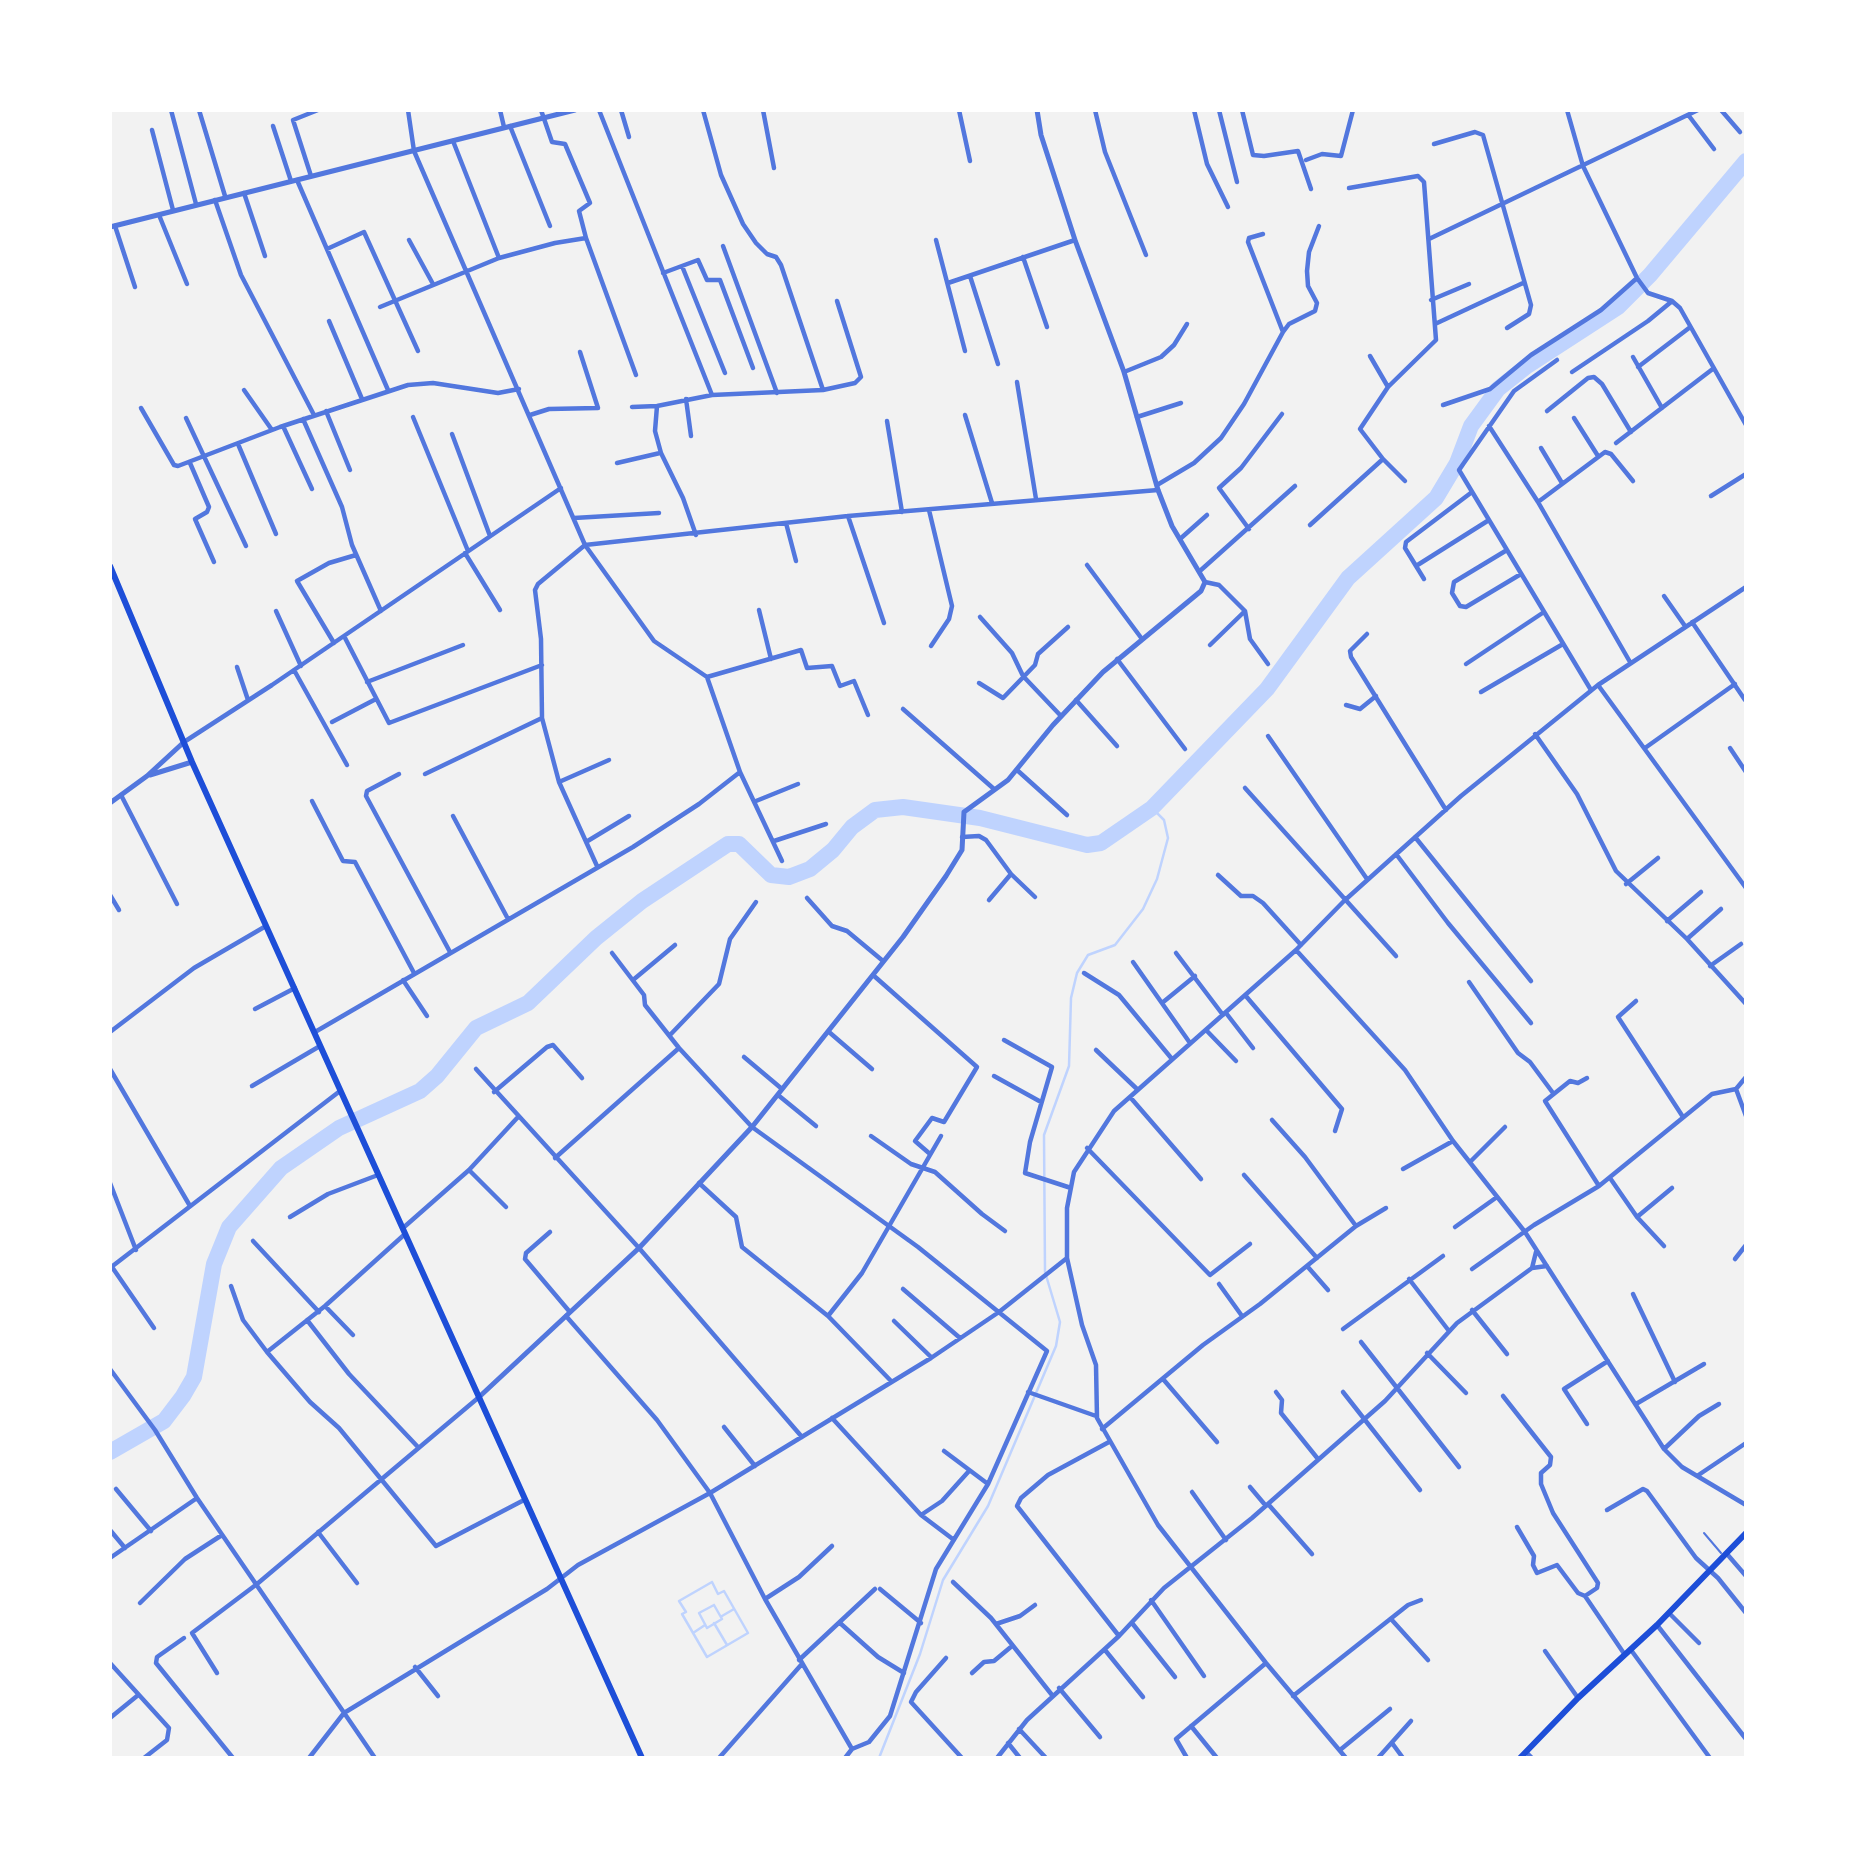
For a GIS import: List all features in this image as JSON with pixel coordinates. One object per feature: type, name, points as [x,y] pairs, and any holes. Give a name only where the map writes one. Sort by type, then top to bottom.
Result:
[{"type":"main road","points":[[110,566],[192,762],[642,1758]]},
{"type":"main road","points":[[1523,1755],[1578,1698],[1657,1625],[1746,1533]]},
{"type":"street","points":[[171,110],[196,204]]},
{"type":"street","points":[[199,110],[225,196]]},
{"type":"street","points":[[312,177],[293,120],[318,110]]},
{"type":"street","points":[[408,110],[414,151],[585,545],[654,641],[707,677],[740,772],[782,861]]},
{"type":"street","points":[[500,110],[550,226]]},
{"type":"street","points":[[541,110],[552,142],[565,144],[590,203],[579,211],[586,238],[636,375]]},
{"type":"street","points":[[599,110],[712,395]]},
{"type":"street","points":[[621,110],[629,137]]},
{"type":"street","points":[[703,110],[721,175],[743,224],[766,254],[776,257],[794,301],[823,390]]},
{"type":"street","points":[[763,110],[774,168]]},
{"type":"street","points":[[959,110],[970,162]]},
{"type":"street","points":[[218,1673],[192,1633],[257,1584],[380,1477],[521,1361],[567,1313],[639,1248],[752,1126],[873,975],[960,855],[962,816],[968,808],[1017,770],[1061,716],[1117,659],[1201,591],[1205,582],[1201,570],[1180,539],[1157,488],[1124,372],[1075,240],[1041,135],[1037,110]]},
{"type":"street","points":[[1095,110],[1105,152],[1146,255]]},
{"type":"street","points":[[1194,110],[1207,164],[1228,207]]},
{"type":"street","points":[[1219,110],[1237,181]]},
{"type":"street","points":[[1242,110],[1253,155],[1298,151],[1311,189]]},
{"type":"street","points":[[1306,160],[1322,154],[1342,156],[1353,110]]},
{"type":"street","points":[[1567,110],[1583,166],[1638,279],[1648,293],[1672,301],[1680,308],[1746,425]]},
{"type":"street","points":[[1429,239],[1698,110]]},
{"type":"street","points":[[1721,110],[1740,132]]},
{"type":"street","points":[[135,286],[113,226],[570,111]]},
{"type":"street","points":[[1689,116],[1714,149]]},
{"type":"street","points":[[273,126],[286,165],[327,248],[388,390]]},
{"type":"street","points":[[152,130],[173,210]]},
{"type":"street","points":[[1433,144],[1475,132],[1481,134],[1524,277],[1523,283],[1531,311],[1507,328]]},
{"type":"street","points":[[453,141],[499,258]]},
{"type":"street","points":[[1349,188],[1418,176],[1422,178],[1429,239],[1431,300],[1437,336],[1432,345],[1388,387],[1360,429],[1382,459],[1405,481]]},
{"type":"street","points":[[244,192],[265,256]]},
{"type":"street","points":[[215,200],[241,275],[314,415]]},
{"type":"street","points":[[158,214],[187,284]]},
{"type":"street","points":[[597,866],[559,782],[542,718],[542,665],[536,588],[585,545],[848,516],[1157,488],[1194,463],[1220,438],[1244,404],[1283,332],[1289,324],[1315,311],[1317,303],[1308,286],[1307,271],[1309,252],[1319,226]]},
{"type":"street","points":[[327,248],[364,232],[418,351]]},
{"type":"street","points":[[1264,234],[1249,238],[1248,242],[1283,332]]},
{"type":"street","points":[[380,306],[499,258],[586,238]]},
{"type":"street","points":[[409,240],[433,284]]},
{"type":"street","points":[[936,240],[965,351]]},
{"type":"street","points":[[948,283],[1075,240]]},
{"type":"street","points":[[723,246],[777,393]]},
{"type":"street","points":[[1023,257],[1047,327]]},
{"type":"street","points":[[663,273],[698,260],[706,280],[721,281],[752,368]]},
{"type":"street","points":[[682,266],[725,373]]},
{"type":"street","points":[[970,276],[998,364]]},
{"type":"street","points":[[1443,405],[1490,389],[1531,355],[1601,310],[1638,279]]},
{"type":"street","points":[[1435,324],[1523,283]]},
{"type":"street","points":[[1431,300],[1469,284]]},
{"type":"street","points":[[632,407],[657,406],[712,395],[823,390],[855,383],[861,377],[837,301]]},
{"type":"street","points":[[1572,372],[1648,321],[1672,301]]},
{"type":"street","points":[[329,321],[362,400]]},
{"type":"street","points":[[1124,372],[1161,357],[1174,345],[1187,324]]},
{"type":"street","points":[[1638,367],[1689,328]]},
{"type":"street","points":[[530,415],[549,409],[598,408],[580,352]]},
{"type":"street","points":[[1370,356],[1388,387]]},
{"type":"street","points":[[1633,357],[1662,408]]},
{"type":"street","points":[[1558,360],[1514,391],[1459,470],[1591,690]]},
{"type":"street","points":[[1616,443],[1714,368]]},
{"type":"street","points":[[1546,411],[1588,378],[1594,377],[1602,384],[1631,432]]},
{"type":"street","points":[[1017,382],[1037,499]]},
{"type":"street","points":[[141,408],[174,465],[190,463],[272,430],[388,390],[423,383],[498,393],[519,389]]},
{"type":"street","points":[[244,390],[272,430]]},
{"type":"street","points":[[686,399],[691,436]]},
{"type":"street","points":[[1137,417],[1181,403]]},
{"type":"street","points":[[657,406],[655,431],[661,453],[696,534]]},
{"type":"street","points":[[326,411],[350,470]]},
{"type":"street","points":[[1249,529],[1219,488],[1241,468],[1282,414]]},
{"type":"street","points":[[965,415],[992,503]]},
{"type":"street","points":[[412,417],[467,552],[500,610]]},
{"type":"street","points":[[186,418],[246,546]]},
{"type":"street","points":[[1574,418],[1598,456]]},
{"type":"street","points":[[303,419],[342,507],[356,555],[381,611]]},
{"type":"street","points":[[887,421],[902,512]]},
{"type":"street","points":[[284,426],[313,489]]},
{"type":"street","points":[[1489,426],[1538,502],[1630,662]]},
{"type":"street","points":[[452,434],[490,537]]},
{"type":"street","points":[[238,444],[276,534]]},
{"type":"street","points":[[1541,448],[1562,483]]},
{"type":"street","points":[[1538,502],[1598,456],[1609,452],[1633,481]]},
{"type":"street","points":[[617,463],[661,453]]},
{"type":"street","points":[[1311,525],[1382,459]]},
{"type":"street","points":[[190,463],[209,507],[207,512],[195,519],[214,562]]},
{"type":"street","points":[[1711,496],[1746,474]]},
{"type":"street","points":[[1201,570],[1295,486]]},
{"type":"street","points":[[110,803],[147,776],[184,742],[301,666],[561,488]]},
{"type":"street","points":[[1424,579],[1405,548],[1405,542],[1472,492]]},
{"type":"street","points":[[929,510],[952,606],[949,619],[931,646]]},
{"type":"street","points":[[574,518],[659,513]]},
{"type":"street","points":[[1180,539],[1207,515]]},
{"type":"street","points":[[848,516],[884,622]]},
{"type":"street","points":[[1415,566],[1489,520]]},
{"type":"street","points":[[786,523],[796,561]]},
{"type":"street","points":[[1507,550],[1454,582],[1452,593],[1460,606],[1466,607],[1521,574]]},
{"type":"street","points":[[334,643],[298,582],[299,578],[329,563],[356,555]]},
{"type":"street","points":[[1087,565],[1142,639]]},
{"type":"street","points":[[1205,582],[1219,584],[1245,611],[1250,639],[1268,664]]},
{"type":"street","points":[[1346,1758],[1266,1663],[1151,1514],[1102,1429],[1096,1416],[1096,1366],[1067,1258],[1067,1208],[1074,1172],[1109,1116],[1296,950],[1344,901],[1446,810],[1591,690],[1746,587]]},
{"type":"street","points":[[1664,596],[1685,626]]},
{"type":"street","points":[[759,610],[771,659]]},
{"type":"street","points":[[276,611],[301,666]]},
{"type":"street","points":[[1210,645],[1245,611]]},
{"type":"street","points":[[1466,664],[1544,612]]},
{"type":"street","points":[[980,617],[1012,653],[1023,676],[1061,716]]},
{"type":"street","points":[[1692,622],[1745,700]]},
{"type":"street","points":[[979,683],[1002,698],[1035,665],[1038,654],[1068,626]]},
{"type":"street","points":[[1367,634],[1350,650],[1361,677],[1376,696],[1446,810]]},
{"type":"street","points":[[344,636],[391,723],[542,665]]},
{"type":"street","points":[[1482,692],[1563,644]]},
{"type":"street","points":[[367,682],[463,645]]},
{"type":"street","points":[[707,677],[801,650],[807,668],[832,666],[839,686],[854,681],[868,715]]},
{"type":"street","points":[[1117,659],[1185,749]]},
{"type":"street","points":[[237,667],[248,701]]},
{"type":"street","points":[[294,670],[347,765]]},
{"type":"street","points":[[1644,748],[1735,684]]},
{"type":"street","points":[[1598,685],[1744,881],[1746,888]]},
{"type":"street","points":[[1346,705],[1360,709],[1376,696]]},
{"type":"street","points":[[332,722],[376,699]]},
{"type":"street","points":[[1076,700],[1117,746]]},
{"type":"street","points":[[903,709],[994,789]]},
{"type":"street","points":[[425,774],[542,718]]},
{"type":"street","points":[[1535,734],[1577,794],[1608,861],[1626,884],[1687,939],[1746,1004]]},
{"type":"street","points":[[1268,736],[1368,879]]},
{"type":"street","points":[[1730,748],[1746,772]]},
{"type":"street","points":[[559,782],[609,760]]},
{"type":"street","points":[[147,776],[192,762]]},
{"type":"street","points":[[1017,770],[1067,815]]},
{"type":"street","points":[[316,1032],[699,804],[740,772]]},
{"type":"street","points":[[399,774],[367,791],[366,796],[450,952]]},
{"type":"street","points":[[756,801],[797,784]]},
{"type":"street","points":[[1245,788],[1396,956]]},
{"type":"street","points":[[121,795],[177,904]]},
{"type":"street","points":[[312,801],[343,861],[355,862],[414,973]]},
{"type":"street","points":[[453,816],[508,919]]},
{"type":"street","points":[[586,842],[629,816]]},
{"type":"street","points":[[774,841],[826,824]]},
{"type":"street","points":[[961,837],[979,836],[986,840],[1011,874],[1035,897]]},
{"type":"street","points":[[1415,837],[1531,981]]},
{"type":"street","points":[[1396,854],[1448,923],[1531,1023]]},
{"type":"street","points":[[1626,884],[1658,858]]},
{"type":"street","points":[[989,900],[1011,874]]},
{"type":"street","points":[[1218,875],[1241,897],[1253,896],[1263,902],[1301,945]]},
{"type":"street","points":[[1667,921],[1700,892]]},
{"type":"street","points":[[110,895],[119,910]]},
{"type":"street","points":[[807,898],[832,926],[847,930],[883,961]]},
{"type":"street","points":[[670,1035],[719,984],[730,939],[755,902]]},
{"type":"street","points":[[1687,939],[1721,909]]},
{"type":"street","points":[[110,1031],[194,968],[267,925]]},
{"type":"street","points":[[1710,966],[1741,944]]},
{"type":"street","points":[[633,980],[675,945]]},
{"type":"street","points":[[1296,950],[1405,1070],[1453,1141],[1525,1232],[1664,1449],[1697,1476],[1746,1505]]},
{"type":"street","points":[[612,953],[644,995],[645,1005],[679,1048],[752,1126],[890,1227],[1048,1354],[988,1484],[935,1573],[921,1623],[886,1723],[869,1742],[852,1749],[845,1758]]},
{"type":"street","points":[[1176,953],[1254,1048]]},
{"type":"street","points":[[1133,962],[1190,1043]]},
{"type":"street","points":[[1084,973],[1119,995],[1172,1059]]},
{"type":"street","points":[[873,975],[977,1068],[944,1122],[932,1118],[915,1141],[930,1154]]},
{"type":"street","points":[[1163,1003],[1195,976]]},
{"type":"street","points":[[403,979],[427,1016]]},
{"type":"street","points":[[1469,982],[1518,1054],[1530,1062],[1553,1093]]},
{"type":"street","points":[[255,1009],[295,988]]},
{"type":"street","points":[[1245,995],[1342,1109],[1335,1131]]},
{"type":"street","points":[[1636,1001],[1618,1017],[1683,1117]]},
{"type":"street","points":[[1206,1030],[1236,1061]]},
{"type":"street","points":[[829,1032],[872,1069]]},
{"type":"street","points":[[1004,1040],[1051,1065],[1025,1173],[1071,1188]]},
{"type":"street","points":[[252,1087],[321,1045]]},
{"type":"street","points":[[494,1092],[547,1047],[553,1045],[582,1078]]},
{"type":"street","points":[[555,1158],[679,1048]]},
{"type":"street","points":[[1096,1050],[1138,1090]]},
{"type":"street","points":[[744,1057],[816,1126]]},
{"type":"street","points":[[110,1069],[190,1206]]},
{"type":"street","points":[[475,1069],[639,1248],[802,1437]]},
{"type":"street","points":[[994,1076],[1041,1102]]},
{"type":"street","points":[[1472,1269],[1610,1178],[1714,1092],[1736,1089],[1746,1077]]},
{"type":"street","points":[[1587,1078],[1578,1083],[1570,1081],[1546,1098],[1546,1104],[1599,1186]]},
{"type":"street","points":[[1736,1089],[1746,1116]]},
{"type":"street","points":[[154,1328],[111,1267],[341,1090]]},
{"type":"street","points":[[1130,1097],[1201,1179]]},
{"type":"street","points":[[267,1352],[325,1307],[469,1170],[518,1118]]},
{"type":"street","points":[[1272,1120],[1305,1157],[1356,1226]]},
{"type":"street","points":[[1470,1161],[1505,1127]]},
{"type":"street","points":[[871,1136],[911,1164],[925,1167],[953,1185],[982,1214],[1005,1231]]},
{"type":"street","points":[[828,1316],[862,1273],[925,1167],[940,1136]]},
{"type":"street","points":[[1403,1169],[1453,1141]]},
{"type":"street","points":[[1087,1148],[1210,1275],[1250,1244]]},
{"type":"street","points":[[469,1170],[506,1207]]},
{"type":"street","points":[[290,1217],[327,1194],[378,1174]]},
{"type":"street","points":[[1244,1175],[1317,1258]]},
{"type":"street","points":[[1610,1178],[1637,1217],[1664,1246]]},
{"type":"street","points":[[110,1183],[136,1250]]},
{"type":"street","points":[[699,1183],[736,1217],[742,1247],[828,1316],[892,1382]]},
{"type":"street","points":[[1637,1217],[1671,1188]]},
{"type":"street","points":[[1455,1227],[1497,1197]]},
{"type":"street","points":[[1102,1429],[1188,1356],[1356,1226],[1386,1208]]},
{"type":"street","points":[[550,1232],[526,1253],[525,1259],[657,1420],[710,1493],[765,1600],[852,1749]]},
{"type":"street","points":[[253,1241],[318,1312]]},
{"type":"street","points":[[1735,1259],[1746,1245]]},
{"type":"street","points":[[1532,1268],[1536,1250]]},
{"type":"street","points":[[1343,1329],[1443,1256]]},
{"type":"street","points":[[309,1758],[329,1728],[344,1713],[415,1667],[560,1581],[578,1565],[710,1493],[931,1358],[999,1312],[1067,1258]]},
{"type":"street","points":[[1307,1266],[1328,1290]]},
{"type":"street","points":[[996,1758],[1052,1695],[1105,1650],[1151,1600],[1226,1540],[1365,1419],[1472,1310],[1532,1268],[1547,1266]]},
{"type":"street","points":[[1409,1279],[1449,1331]]},
{"type":"street","points":[[1219,1284],[1242,1316]]},
{"type":"street","points":[[231,1286],[243,1320],[267,1352],[310,1402],[339,1428],[436,1546],[446,1544],[524,1500]]},
{"type":"street","points":[[903,1289],[960,1339]]},
{"type":"street","points":[[1633,1294],[1675,1382]]},
{"type":"street","points":[[325,1307],[353,1335]]},
{"type":"street","points":[[1472,1310],[1507,1354]]},
{"type":"street","points":[[307,1320],[349,1374],[418,1446]]},
{"type":"street","points":[[894,1321],[931,1358]]},
{"type":"street","points":[[1361,1342],[1459,1467]]},
{"type":"street","points":[[1427,1353],[1466,1393]]},
{"type":"street","points":[[1587,1424],[1564,1389],[1608,1361]]},
{"type":"street","points":[[1636,1404],[1704,1364]]},
{"type":"street","points":[[110,1369],[155,1430],[197,1498],[375,1758]]},
{"type":"street","points":[[1163,1379],[1217,1442]]},
{"type":"street","points":[[1030,1392],[1096,1416]]},
{"type":"street","points":[[1276,1392],[1282,1399],[1281,1413],[1318,1459]]},
{"type":"street","points":[[1343,1392],[1420,1490]]},
{"type":"street","points":[[1503,1396],[1551,1457],[1550,1465],[1541,1473],[1541,1484],[1553,1513],[1598,1583],[1597,1588],[1584,1596]]},
{"type":"street","points":[[1664,1449],[1699,1416],[1719,1404]]},
{"type":"street","points":[[832,1418],[921,1515],[954,1540]]},
{"type":"street","points":[[724,1427],[755,1466]]},
{"type":"street","points":[[1109,1442],[1048,1475],[1021,1498],[1017,1506],[1119,1636]]},
{"type":"street","points":[[1697,1476],[1746,1443]]},
{"type":"street","points":[[944,1451],[988,1484]]},
{"type":"street","points":[[921,1515],[942,1501],[969,1471]]},
{"type":"street","points":[[1250,1487],[1312,1554]]},
{"type":"street","points":[[116,1489],[150,1531]]},
{"type":"street","points":[[1607,1510],[1645,1490],[1746,1613]]},
{"type":"street","points":[[1192,1492],[1226,1540]]},
{"type":"street","points":[[110,1558],[197,1498]]},
{"type":"street","points":[[1517,1527],[1534,1556],[1533,1565],[1537,1573],[1559,1565],[1577,1593],[1584,1596],[1710,1758]]},
{"type":"street","points":[[110,1530],[125,1548]]},
{"type":"street","points":[[318,1532],[357,1583]]},
{"type":"street","points":[[139,1603],[185,1559],[222,1535]]},
{"type":"street","points":[[765,1600],[799,1577],[832,1546]]},
{"type":"street","points":[[1725,1555],[1746,1576]]},
{"type":"street","points":[[953,1582],[996,1624],[1052,1695]]},
{"type":"street","points":[[723,1757],[800,1662],[878,1589],[921,1623]]},
{"type":"street","points":[[1151,1600],[1204,1676]]},
{"type":"street","points":[[1293,1696],[1408,1605],[1421,1600]]},
{"type":"street","points":[[996,1624],[1020,1616],[1035,1605]]},
{"type":"street","points":[[1669,1613],[1699,1643]]},
{"type":"street","points":[[1391,1619],[1428,1660]]},
{"type":"street","points":[[840,1623],[877,1657],[904,1673]]},
{"type":"street","points":[[1132,1623],[1175,1677]]},
{"type":"street","points":[[1657,1625],[1746,1739]]},
{"type":"street","points":[[184,1638],[157,1657],[156,1663],[233,1758]]},
{"type":"street","points":[[972,1673],[985,1662],[994,1661],[1012,1646]]},
{"type":"street","points":[[1105,1650],[1143,1697]]},
{"type":"street","points":[[1545,1651],[1578,1698]]},
{"type":"street","points":[[946,1658],[916,1692],[911,1702],[962,1758]]},
{"type":"street","points":[[110,1663],[137,1696],[160,1714],[169,1728],[167,1740],[144,1758]]},
{"type":"street","points":[[1188,1758],[1175,1740],[1266,1663]]},
{"type":"street","points":[[415,1667],[439,1696]]},
{"type":"street","points":[[1059,1688],[1100,1737]]},
{"type":"street","points":[[110,1718],[137,1696]]},
{"type":"street","points":[[1340,1750],[1390,1709]]},
{"type":"street","points":[[1378,1758],[1411,1721]]},
{"type":"street","points":[[1191,1726],[1217,1758]]},
{"type":"street","points":[[1019,1729],[1046,1758]]},
{"type":"street","points":[[1007,1743],[1020,1758]]},
{"type":"street","points":[[1392,1743],[1404,1758]]},
{"type":"street","points":[[1523,1755],[1532,1758]]},
{"type":"lane","points":[[1704,1533],[1725,1555]]},
{"type":"waterway","points":[[110,1452],[164,1421],[183,1396],[194,1377],[214,1264],[229,1227],[281,1168],[339,1128],[420,1091],[437,1076],[476,1028],[528,1003],[596,938],[642,901],[728,844],[739,844],[771,875],[789,877],[810,869],[833,850],[852,827],[875,810],[903,807],[980,818],[1087,845],[1101,843],[1152,808],[1267,689],[1348,578],[1436,498],[1457,463],[1471,426],[1498,389],[1527,366],[1618,307],[1650,275],[1746,161]]},
{"type":"waterway","points":[[879,1758],[920,1654],[943,1580],[988,1506],[1056,1346],[1060,1322],[1045,1272],[1044,1135],[1069,1066],[1071,998],[1077,973],[1088,955],[1115,945],[1143,909],[1157,879],[1168,838],[1164,820],[1152,808]]},
{"type":"waterway","points":[[712,1582],[718,1594],[724,1591],[748,1633],[707,1657],[682,1614],[686,1612],[679,1601],[712,1582]]},
{"type":"waterway","points":[[714,1605],[722,1619],[707,1628],[699,1613],[714,1605]]},
{"type":"waterway","points":[[722,1616],[734,1609]]},
{"type":"waterway","points":[[714,1623],[727,1645]]},
{"type":"waterway","points":[[693,1633],[705,1625]]}]
